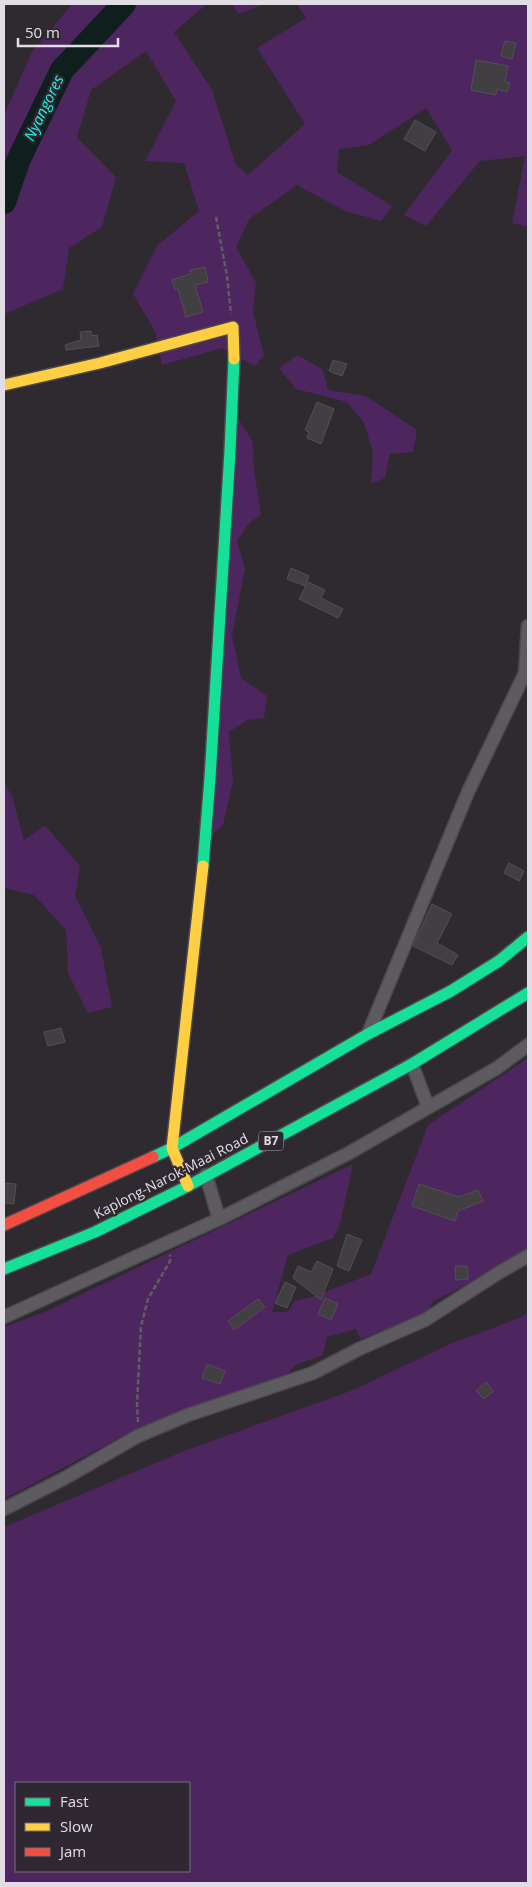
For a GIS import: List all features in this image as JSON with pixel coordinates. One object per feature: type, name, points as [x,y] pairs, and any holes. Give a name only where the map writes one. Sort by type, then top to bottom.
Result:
[{"type":"main road","points":[[4,384],[100,363],[233,328],[234,377],[210,778],[200,897],[172,1148],[188,1186]]},
{"type":"main road","points":[[4,1225],[172,1148],[368,1034],[466,982],[500,960],[528,937]]},
{"type":"main road","name":"Kaplong-Narok-Maai Road","points":[[4,1269],[95,1232],[188,1186],[412,1064],[528,993]]},
{"type":"street","points":[[368,1034],[468,792],[525,673],[528,626]]},
{"type":"street","points":[[4,1317],[219,1219],[349,1153],[497,1068],[528,1045]]},
{"type":"street","points":[[412,1064],[428,1107]]},
{"type":"street","points":[[206,1175],[219,1219]]},
{"type":"street","points":[[4,1509],[65,1478],[138,1436],[188,1415],[312,1373],[425,1320],[528,1256]]},
{"type":"path","points":[[216,217],[227,276],[233,328]]},
{"type":"path","points":[[138,1436],[137,1404],[141,1326],[148,1299],[170,1261],[170,1241]]},
{"type":"shaded area","points":[[72,4],[207,4],[174,32],[212,90],[236,165],[248,175],[305,124],[257,48],[306,18],[297,4],[528,4],[528,227],[512,223],[525,156],[480,161],[426,226],[404,215],[452,150],[426,108],[369,145],[339,149],[337,172],[392,206],[381,221],[345,211],[297,185],[249,219],[236,247],[256,283],[253,312],[264,355],[255,366],[222,348],[162,365],[155,331],[133,294],[157,246],[199,211],[184,163],[145,161],[176,101],[146,51],[91,90],[77,137],[116,177],[102,227],[69,248],[63,289],[4,314],[4,115],[32,52]]},
{"type":"shaded area","points":[[231,4],[264,4],[239,14]]},
{"type":"shaded area","points":[[298,355],[323,370],[328,390],[366,396],[417,430],[413,452],[390,454],[385,478],[371,484],[373,452],[364,423],[347,402],[296,389],[279,368]]},
{"type":"shaded area","points":[[236,415],[253,442],[254,469],[261,515],[250,522],[237,541],[245,569],[232,636],[241,678],[267,696],[264,718],[247,720],[229,732],[233,781],[223,825],[211,836]]},
{"type":"shaded area","points":[[4,782],[12,796],[24,840],[45,825],[80,866],[75,896],[101,948],[112,1007],[88,1013],[68,973],[66,930],[34,895],[4,888]]},
{"type":"shaded area","points":[[528,1058],[528,1249],[472,1282],[433,1301],[427,1313],[361,1339],[356,1329],[327,1337],[323,1355],[295,1365],[289,1373],[142,1426],[4,1499],[4,1327],[47,1311],[353,1164],[340,1224],[333,1238],[288,1255],[272,1312],[288,1312],[294,1301],[315,1296],[371,1274],[428,1125]]},
{"type":"shaded area","points":[[528,1313],[528,1883],[4,1883],[4,1527],[184,1451],[353,1390],[450,1344]]},
{"type":"building","points":[[505,41],[516,43],[512,59],[501,56]]},
{"type":"building","points":[[476,60],[508,66],[505,81],[510,83],[507,92],[497,89],[496,95],[471,90]]},
{"type":"building","points":[[415,120],[436,132],[425,151],[404,139]]},
{"type":"building","points":[[205,267],[208,282],[195,285],[203,312],[186,317],[178,289],[175,289],[172,280],[190,274],[190,270]]},
{"type":"building","points":[[91,331],[92,336],[97,335],[99,346],[66,350],[65,345],[81,340],[80,332]]},
{"type":"building","points":[[333,360],[347,364],[342,376],[329,371]]},
{"type":"building","points":[[317,402],[334,409],[321,444],[307,438],[309,432],[305,430]]},
{"type":"building","points":[[291,568],[309,576],[305,586],[287,579]]},
{"type":"building","points":[[308,582],[325,590],[321,598],[343,609],[338,618],[299,599]]},
{"type":"building","points":[[509,863],[524,871],[519,881],[504,873]]},
{"type":"building","points":[[432,904],[452,914],[437,943],[458,955],[452,965],[413,946]]},
{"type":"building","points":[[61,1028],[65,1042],[48,1046],[44,1032]]},
{"type":"building","points":[[4,1183],[16,1184],[14,1204],[4,1203]]},
{"type":"building","points":[[419,1184],[459,1197],[478,1190],[483,1201],[458,1211],[455,1221],[412,1206]]},
{"type":"building","points":[[347,1234],[362,1240],[349,1271],[337,1266]]},
{"type":"building","points":[[317,1261],[333,1269],[321,1300],[293,1278],[298,1266],[311,1272]]},
{"type":"building","points":[[455,1266],[467,1266],[468,1279],[456,1280]]},
{"type":"building","points":[[285,1282],[296,1287],[287,1308],[275,1303]]},
{"type":"building","points":[[325,1298],[338,1304],[331,1320],[318,1314]]},
{"type":"building","points":[[258,1299],[265,1307],[234,1330],[228,1321]]},
{"type":"building","points":[[207,1364],[225,1371],[220,1384],[202,1378]]},
{"type":"building","points":[[486,1382],[493,1391],[484,1399],[476,1391]]},
{"type":"waterway","name":"Nyangores","points":[[4,202],[18,161],[62,70],[124,4]]},
{"type":"traffic: fast","points":[[203,866],[230,451],[234,359]]},
{"type":"traffic: fast","points":[[153,1157],[172,1148],[368,1034],[451,991],[499,961],[528,937]]},
{"type":"traffic: fast","points":[[4,1269],[95,1232],[188,1186],[412,1064],[528,993]]},
{"type":"traffic: slow","points":[[4,385],[100,363],[233,327],[234,359]]},
{"type":"traffic: slow","points":[[188,1186],[172,1148],[203,866]]},
{"type":"traffic: jam","points":[[4,1225],[153,1157]]}]
